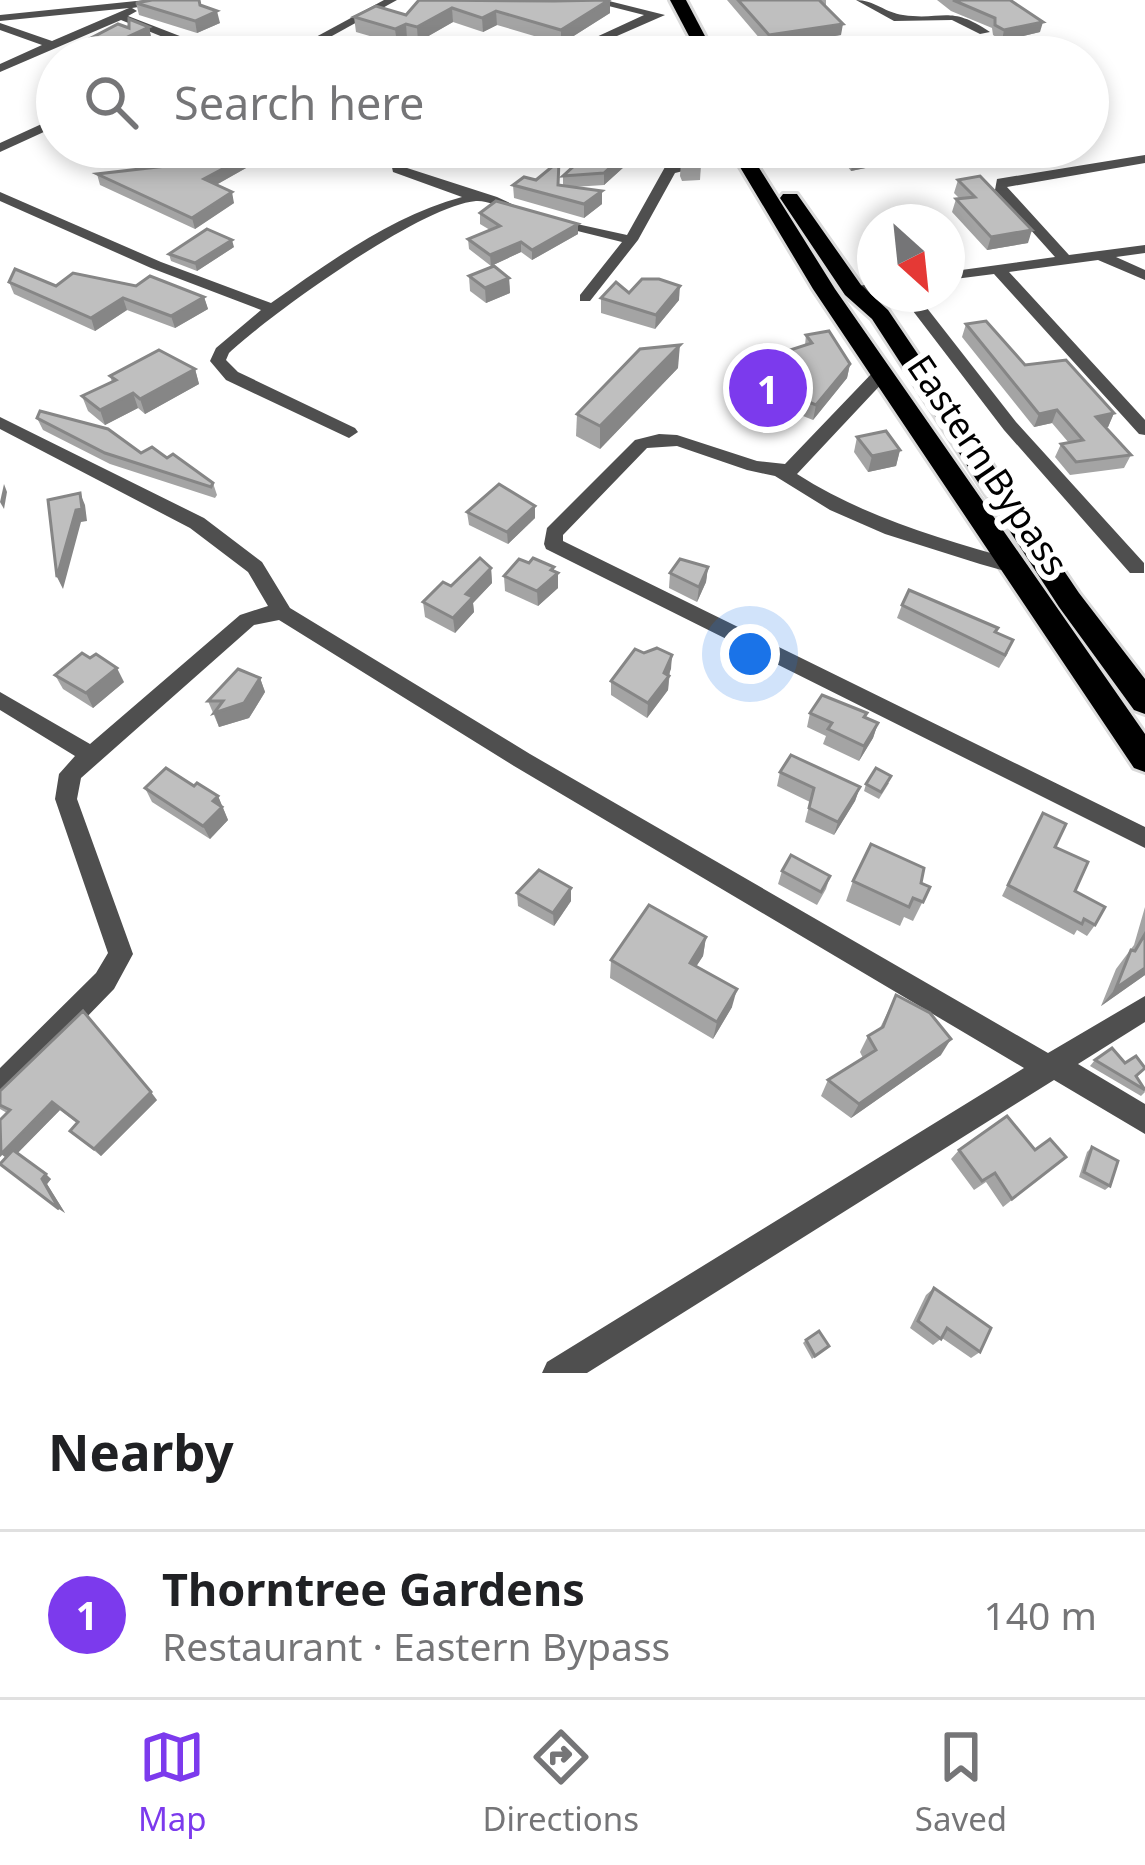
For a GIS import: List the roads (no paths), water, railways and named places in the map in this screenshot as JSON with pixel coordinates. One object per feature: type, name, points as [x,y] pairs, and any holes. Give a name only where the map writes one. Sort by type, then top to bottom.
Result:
[{"type":"main road","points":[[678,0],[697,36]]},
{"type":"main road","name":"Eastern Bypass","points":[[756,168],[824,289],[1145,759]]},
{"type":"main road","name":"Eastern Bypass","points":[[761,168],[857,280]]},
{"type":"main road","name":"Eastern Bypass","points":[[878,312],[1069,600],[1145,702]]},
{"type":"street","points":[[0,22],[178,0]]},
{"type":"street","points":[[324,36],[392,0]]},
{"type":"street","points":[[590,0],[659,10]]},
{"type":"street","points":[[861,0],[898,19],[955,16],[984,32]]},
{"type":"street","points":[[73,36],[151,1]]},
{"type":"street","points":[[604,36],[659,10]]},
{"type":"street","points":[[120,16],[171,36]]},
{"type":"street","points":[[0,22],[36,38]]},
{"type":"street","points":[[0,68],[36,52]]},
{"type":"street","points":[[0,148],[36,131]]},
{"type":"street","points":[[1109,165],[1145,159]]},
{"type":"street","points":[[398,168],[476,197],[632,240]]},
{"type":"street","points":[[585,298],[632,240],[674,168]]},
{"type":"street","points":[[1066,260],[1000,187],[1003,182],[1089,168]]},
{"type":"street","points":[[0,196],[156,265],[272,309]]},
{"type":"street","points":[[350,432],[222,369],[218,361],[222,351],[272,309],[425,215],[476,197]]},
{"type":"street","points":[[965,274],[1145,249]]},
{"type":"street","points":[[1096,255],[1145,276]]},
{"type":"street","points":[[998,269],[1145,430]]},
{"type":"street","points":[[922,312],[1010,426],[1137,568]]},
{"type":"street","points":[[781,472],[799,465],[882,373]]},
{"type":"street","points":[[0,422],[143,492],[196,524],[255,567],[283,614],[522,760],[1145,1120]]},
{"type":"street","points":[[1012,566],[899,536],[822,501],[781,472],[650,440],[554,533],[553,544],[1145,838]]},
{"type":"street","points":[[0,1087],[105,981],[121,954],[66,799],[70,774],[247,620],[264,613],[283,614]]},
{"type":"street","points":[[0,700],[89,754]]},
{"type":"street","points":[[559,1373],[1145,1008]]},
{"type":"place","name":"Thorntree Gardens","points":[[768,388]]}]
